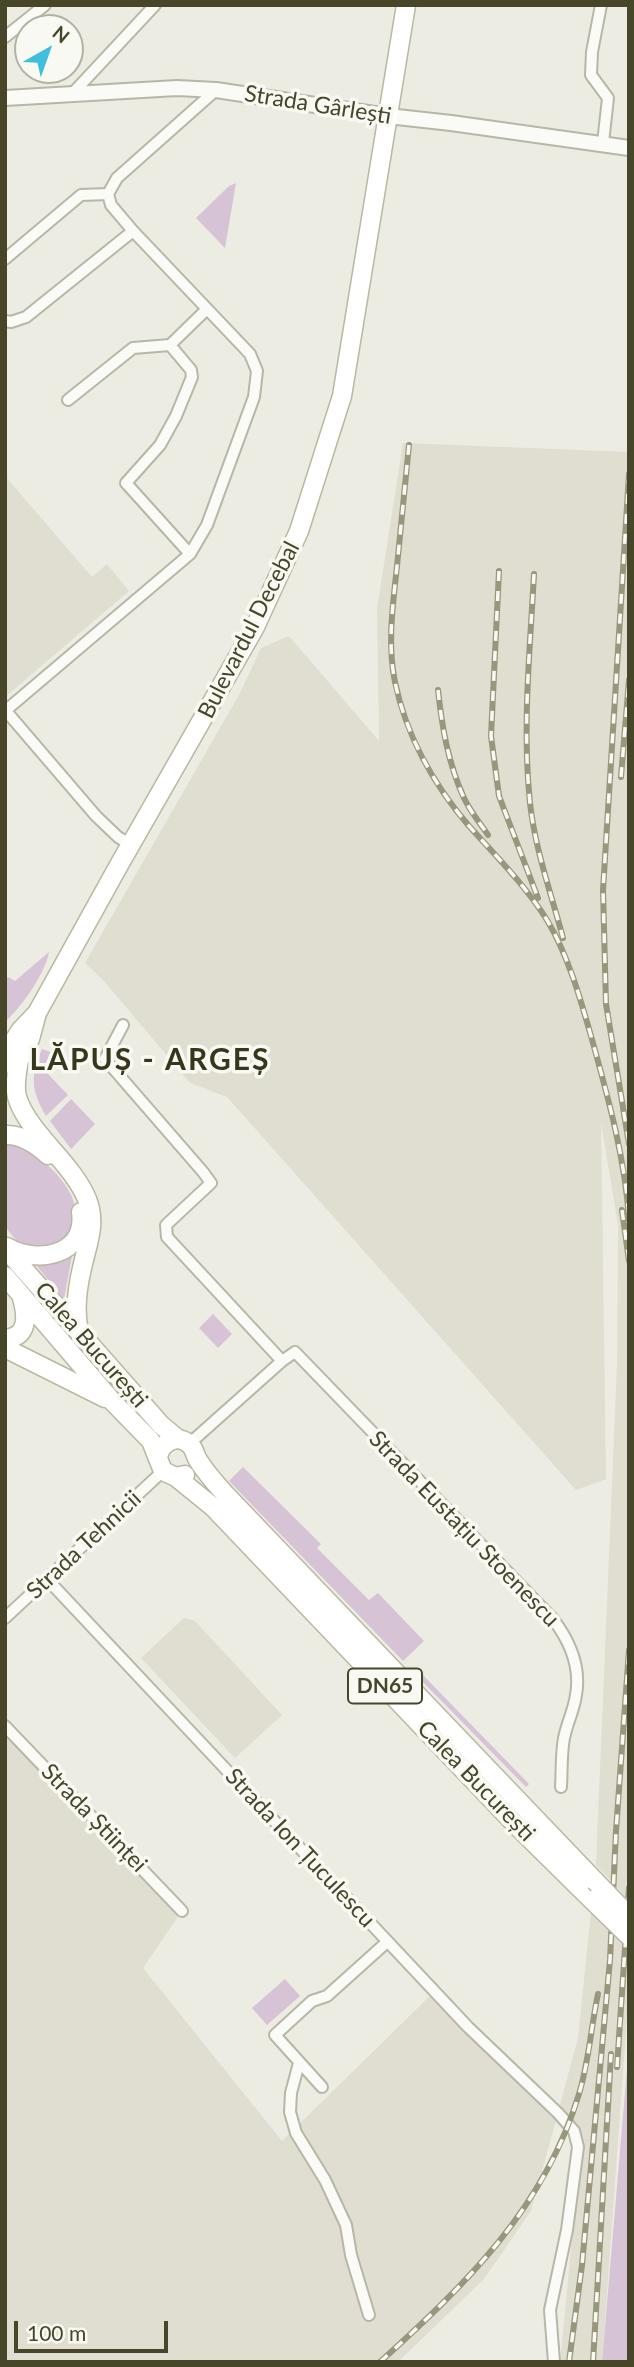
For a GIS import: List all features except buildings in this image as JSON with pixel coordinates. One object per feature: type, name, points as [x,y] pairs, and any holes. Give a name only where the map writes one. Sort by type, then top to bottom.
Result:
[{"type":"main road","name":"Bulevardul Decebal","points":[[12,1057],[30,1039],[37,1013],[255,627],[299,531],[342,396],[406,5]]},
{"type":"main road","name":"Bulevardul Decebal","points":[[5,1086],[12,1057],[10,1040],[37,1013]]},
{"type":"main road","points":[[12,1057],[16,1093],[26,1117],[64,1160],[88,1202],[90,1245],[82,1266],[75,1316],[79,1331]]},
{"type":"main road","points":[[5,1135],[14,1135],[34,1143],[50,1157],[78,1198],[82,1216],[80,1232],[71,1244],[58,1252],[44,1256],[27,1256],[5,1247]]},
{"type":"main road","name":"Calea București","points":[[5,1247],[161,1425],[188,1447],[226,1495],[543,1841],[592,1900],[629,1936]]},
{"type":"main road","name":"Calea București","points":[[5,1276],[112,1401],[151,1441],[166,1468],[213,1507],[543,1841],[595,1881],[629,1916]]},
{"type":"main road","points":[[5,1339],[21,1334],[26,1322],[20,1294]]},
{"type":"main road","points":[[5,1348],[112,1401]]},
{"type":"main road","points":[[166,1443],[188,1447],[194,1466],[189,1473],[166,1468],[160,1449],[166,1443]]},
{"type":"street","points":[[5,37],[45,5]]},
{"type":"street","points":[[72,94],[155,5]]},
{"type":"street","points":[[601,5],[590,75],[608,98],[603,143]]},
{"type":"street","name":"Strada Gârlești","points":[[5,98],[177,88],[216,90],[629,148]]},
{"type":"street","points":[[131,845],[118,837],[96,816],[6,711],[190,554],[207,525],[254,397],[258,379],[250,354],[133,230],[111,205],[108,194],[117,178],[216,90]]},
{"type":"street","points":[[5,259],[81,195],[108,194]]},
{"type":"street","points":[[5,321],[26,317],[133,230]]},
{"type":"street","points":[[68,400],[133,348],[170,345],[207,309]]},
{"type":"street","points":[[170,345],[191,370],[192,377],[176,416],[160,445],[126,483],[190,554]]},
{"type":"street","points":[[122,1025],[105,1059],[211,1183],[166,1225],[167,1237],[282,1361],[188,1447]]},
{"type":"street","name":"Strada Eustațiu Stoenescu","points":[[282,1361],[295,1352],[564,1633],[572,1651],[577,1679],[576,1695],[564,1739],[561,1787]]},
{"type":"street","name":"Strada Tehnicii","points":[[5,1618],[166,1468]]},
{"type":"street","name":"Strada Ion Țuculescu","points":[[47,1579],[387,1942],[574,2131],[578,2147],[567,2230],[550,2310],[554,2362]]},
{"type":"street","name":"Strada Științei","points":[[5,1726],[182,1911]]},
{"type":"street","points":[[322,2087],[275,2035],[312,2001],[327,1996],[387,1942]]},
{"type":"street","points":[[299,2063],[291,2093],[290,2112],[296,2133],[314,2159],[346,2225],[351,2255],[369,2315]]},
{"type":"shaded area","points":[[236,183],[225,248],[196,218],[229,186]]},
{"type":"shaded area","points":[[403,443],[629,452],[629,1900],[596,1865],[617,1364],[618,1225],[601,1123],[606,1479],[576,1490],[227,1097],[190,1083],[104,981],[85,963],[240,693],[261,648],[289,636],[379,741],[377,609]]},
{"type":"shaded area","points":[[5,476],[92,577],[107,564],[129,591],[5,697]]},
{"type":"shaded area","points":[[49,952],[32,989],[6,1021],[5,979],[8,977],[15,981]]},
{"type":"shaded area","points":[[42,1049],[53,1053],[48,1064],[48,1074],[68,1095],[46,1116],[37,1098],[34,1083],[35,1067]]},
{"type":"shaded area","points":[[71,1099],[95,1124],[71,1149],[50,1121]]},
{"type":"shaded area","points":[[5,1140],[14,1140],[47,1165],[72,1197],[75,1208],[71,1229],[56,1244],[35,1249],[24,1246],[5,1226]]},
{"type":"shaded area","points":[[73,1250],[64,1299],[35,1264]]},
{"type":"shaded area","points":[[213,1314],[232,1334],[218,1348],[199,1328]]},
{"type":"shaded area","points":[[243,1467],[321,1544],[317,1548],[369,1600],[378,1593],[424,1641],[403,1661],[229,1481]]},
{"type":"shaded area","points":[[184,1618],[195,1621],[282,1715],[235,1758],[141,1658]]},
{"type":"shaded area","points":[[417,1669],[529,1784],[526,1787],[413,1672]]},
{"type":"shaded area","points":[[5,1726],[182,1911],[143,1968],[282,2141],[435,1991],[558,2112],[578,2038],[591,1912],[629,1948],[629,1990],[602,2362],[560,2362],[582,2137],[574,2126],[558,2113],[531,2211],[484,2279],[398,2362],[5,2362]]},
{"type":"shaded area","points":[[285,1979],[300,1996],[267,2025],[252,2008]]},
{"type":"shaded area","points":[[629,2041],[629,2362],[602,2362],[628,2057]]},
{"type":"railway","points":[[409,445],[392,624],[391,653],[400,702],[414,740],[444,794],[529,895],[547,920],[562,949],[584,1011],[610,1108],[624,1174],[629,1219]]},
{"type":"railway","points":[[629,474],[603,890],[606,1004],[629,1144]]},
{"type":"railway","points":[[499,571],[491,736],[499,796],[538,898]]},
{"type":"railway","points":[[534,574],[527,688],[530,803],[544,871],[563,938]]},
{"type":"railway","points":[[621,777],[629,680]]},
{"type":"railway","points":[[438,690],[444,731],[458,785],[466,803],[488,835]]},
{"type":"railway","points":[[622,1210],[629,1261]]},
{"type":"railway","points":[[569,2362],[582,2265],[610,1960],[629,1650]]},
{"type":"railway","points":[[617,2067],[629,1888]]},
{"type":"railway","points":[[380,2362],[472,2273],[499,2242],[545,2173],[564,2135],[579,2094],[598,1994]]},
{"type":"railway","points":[[593,2362],[611,2054]]},
{"type":"district","name":"LĂPUȘ - ARGEȘ","points":[[150,1060]]}]
